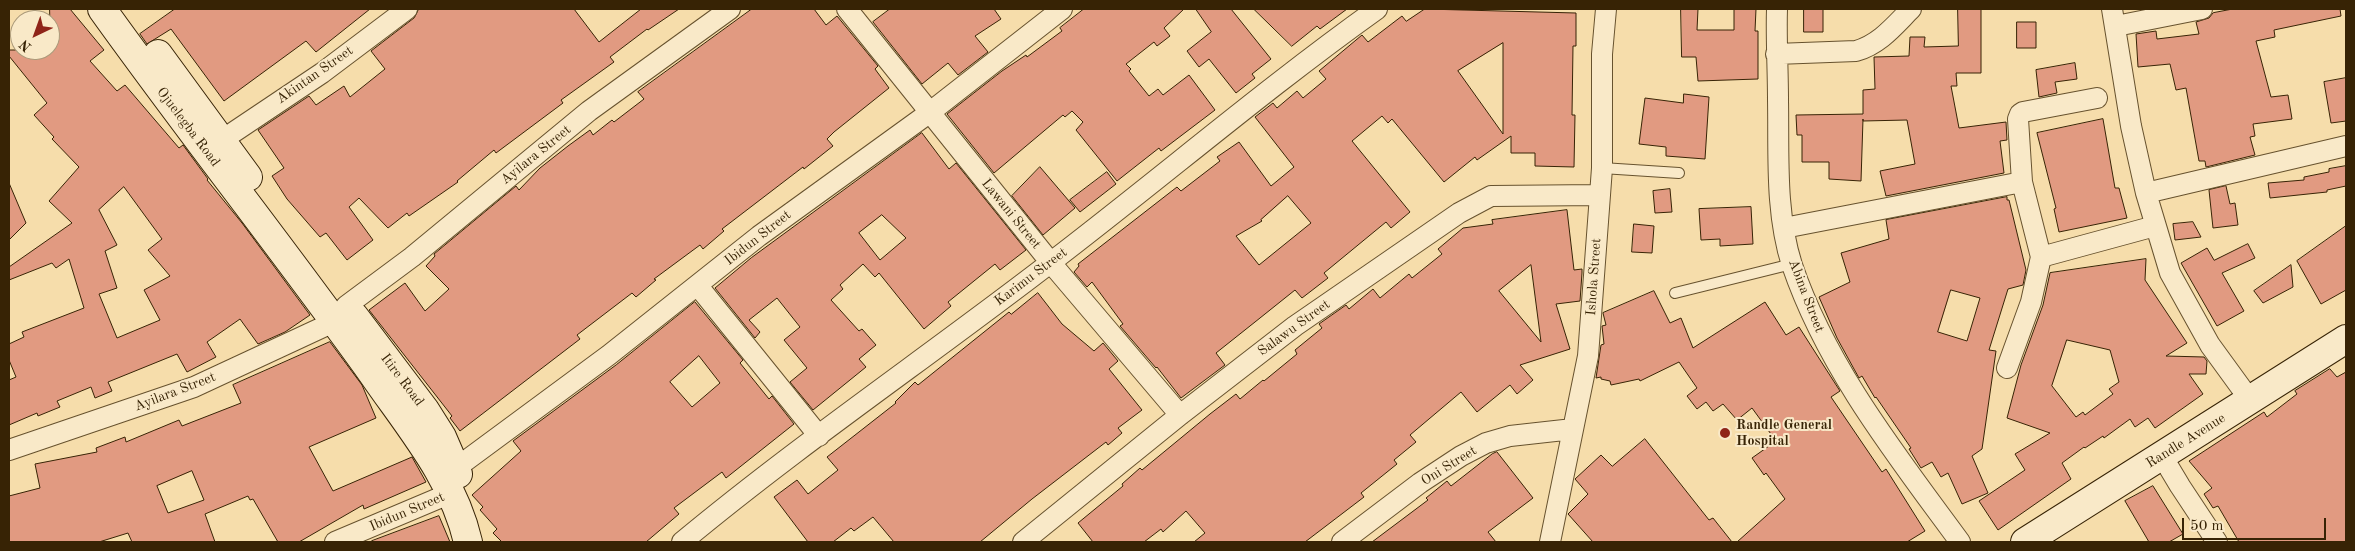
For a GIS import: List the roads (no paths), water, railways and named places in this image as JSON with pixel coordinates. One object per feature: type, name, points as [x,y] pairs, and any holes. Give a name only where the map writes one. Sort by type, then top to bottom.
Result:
[{"type":"main road","name":"Ojuelegba Road","points":[[102,9],[172,106],[283,239]]},
{"type":"main road","name":"Ojuelegba Road","points":[[125,9],[222,140],[283,239]]},
{"type":"main road","name":"Itire Road","points":[[283,239],[341,314],[425,410],[442,437],[468,542]]},
{"type":"main road","name":"Randle Avenue","points":[[2025,542],[2346,339]]},
{"type":"main road","name":"Itire Road","points":[[454,481],[469,495],[486,542]]},
{"type":"street","name":"Akintan Street","points":[[222,140],[322,73],[407,9]]},
{"type":"street","name":"Ayilara Street","points":[[9,450],[194,387],[341,314],[589,112],[730,9]]},
{"type":"street","name":"Lawani Street","points":[[847,9],[1051,263],[1180,415]]},
{"type":"street","name":"Ibidun Street","points":[[335,542],[454,481],[594,366],[698,286],[758,236],[929,113],[1062,9]]},
{"type":"street","name":"Karimu Street","points":[[682,542],[741,493],[1051,263],[1266,92],[1377,9]]},
{"type":"street","name":"Ishola Street","points":[[1550,542],[1588,356],[1602,168],[1602,54],[1606,9]]},
{"type":"street","name":"Abina Street","points":[[1777,9],[1776,54],[1779,184],[1784,228],[1792,264],[1823,339],[1852,388],[1907,470],[1960,542]]},
{"type":"street","points":[[1776,54],[1856,51],[1868,47],[1881,38],[1912,9]]},
{"type":"street","points":[[2202,9],[2114,17],[2131,126],[2146,193],[2170,273],[2210,345],[2250,400]]},
{"type":"street","points":[[2006,368],[2031,302],[2041,257],[2022,182],[2018,128],[2020,114],[2097,98]]},
{"type":"street","points":[[2146,193],[2346,146]]},
{"type":"street","points":[[1784,228],[2022,182]]},
{"type":"street","name":"Salawu Street","points":[[1023,542],[1180,415],[1295,326],[1476,204],[1492,196],[1599,195]]},
{"type":"street","points":[[2041,257],[2155,226]]},
{"type":"street","points":[[698,286],[819,436]]},
{"type":"street","name":"Oni Street","points":[[1342,542],[1420,483],[1461,456],[1486,443],[1510,436],[1573,429]]},
{"type":"street","points":[[2162,456],[2217,542]]},
{"type":"lane","points":[[1602,168],[1679,173]]},
{"type":"lane","points":[[1675,293],[1792,264]]},
{"type":"place","name":"Randle General Hospital","points":[[1725,433]]}]
